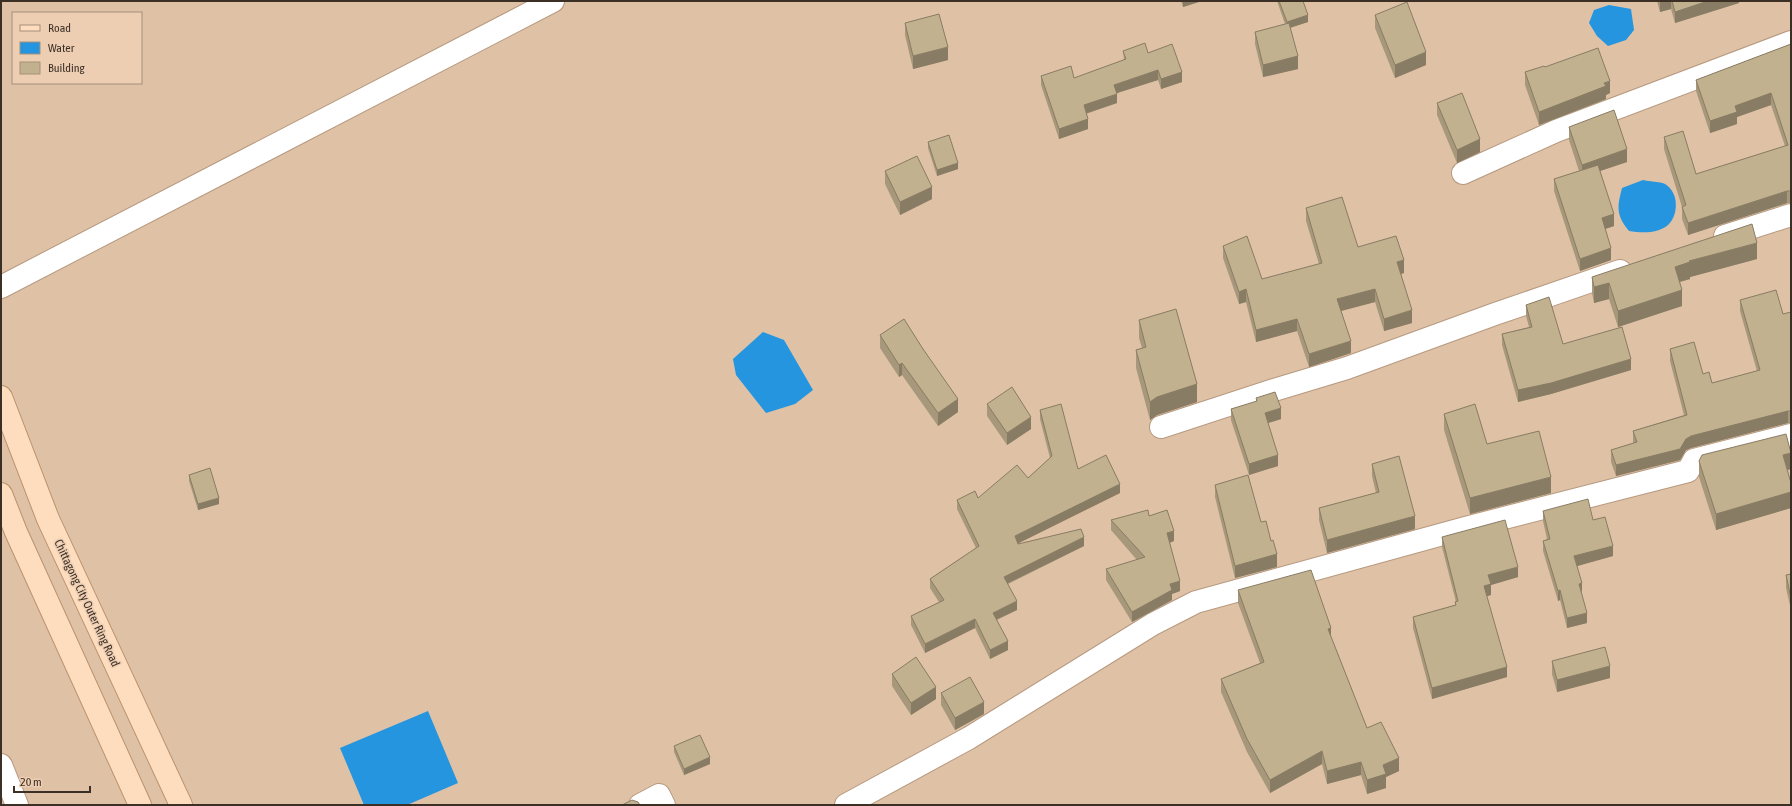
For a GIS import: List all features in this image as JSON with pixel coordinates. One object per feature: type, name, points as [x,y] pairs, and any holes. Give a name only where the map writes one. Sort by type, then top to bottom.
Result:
[{"type":"main road","name":"Chittagong City Outer Ring Road","points":[[1,397],[48,519],[181,805]]},
{"type":"main road","points":[[1,494],[16,532],[140,805]]},
{"type":"street","points":[[1,287],[554,1]]},
{"type":"street","points":[[1463,173],[1556,131],[1791,42]]},
{"type":"street","points":[[1703,243],[1791,215]]},
{"type":"street","points":[[1161,427],[1347,368],[1638,264]]},
{"type":"street","points":[[846,805],[969,738],[1153,624],[1196,602],[1465,528],[1688,471],[1694,460],[1791,436]]},
{"type":"street","points":[[1,766],[17,805]]},
{"type":"street","points":[[640,805],[659,795],[664,805]]},
{"type":"water","points":[[1609,5],[1631,9],[1634,30],[1626,40],[1608,46],[1597,36],[1589,23],[1594,10]]},
{"type":"water","points":[[1643,180],[1663,183],[1670,188],[1675,198],[1676,210],[1672,221],[1664,228],[1644,232],[1629,231],[1622,220],[1619,211],[1619,200],[1622,188]]},
{"type":"water","points":[[763,332],[784,340],[813,390],[795,404],[766,413],[736,375],[733,359]]},
{"type":"water","points":[[428,711],[458,783],[407,805],[364,805],[340,748]]},
{"type":"building","points":[[1279,1],[1303,1],[1308,15],[1287,22]]},
{"type":"building","points":[[1672,1],[1708,1],[1675,12]]},
{"type":"building","points":[[1407,2],[1426,52],[1395,65],[1375,15]]},
{"type":"building","points":[[939,14],[948,47],[913,56],[905,23]]},
{"type":"building","points":[[1289,23],[1298,56],[1263,65],[1255,32]]},
{"type":"building","points":[[1145,43],[1148,53],[1172,44],[1182,72],[1161,79],[1158,70],[1114,85],[1117,94],[1084,105],[1088,119],[1059,129],[1041,76],[1071,66],[1074,78],[1126,59],[1123,51]]},
{"type":"building","points":[[1791,44],[1791,191],[1688,223],[1682,207],[1686,205],[1664,137],[1683,131],[1696,174],[1788,145],[1771,93],[1735,106],[1737,112],[1710,121],[1696,80]]},
{"type":"building","points":[[1598,48],[1610,81],[1604,83],[1606,86],[1539,112],[1525,72],[1544,66],[1545,67]]},
{"type":"building","points":[[1462,93],[1480,139],[1457,150],[1437,103]]},
{"type":"building","points":[[1614,110],[1627,149],[1582,165],[1569,127]]},
{"type":"building","points":[[949,135],[958,163],[937,170],[928,142]]},
{"type":"building","points":[[917,156],[932,187],[900,202],[885,171]]},
{"type":"building","points":[[1598,165],[1614,214],[1602,218],[1611,248],[1580,259],[1554,179]]},
{"type":"building","points":[[1342,197],[1358,247],[1396,236],[1404,260],[1397,262],[1412,310],[1384,319],[1375,289],[1337,299],[1351,341],[1309,354],[1297,319],[1256,330],[1246,289],[1239,292],[1223,246],[1247,236],[1262,279],[1322,263],[1306,208]]},
{"type":"building","points":[[1752,224],[1757,243],[1689,261],[1690,262],[1675,267],[1682,290],[1618,311],[1609,283],[1594,287],[1592,277]]},
{"type":"building","points":[[1776,290],[1783,314],[1791,312],[1791,411],[1691,436],[1686,439],[1680,449],[1616,465],[1611,450],[1637,442],[1633,431],[1687,415],[1670,349],[1694,342],[1703,374],[1709,372],[1712,383],[1760,370],[1740,300]]},
{"type":"building","points":[[1549,297],[1563,344],[1622,327],[1631,359],[1551,383],[1518,390],[1502,334],[1532,327],[1526,305]]},
{"type":"building","points":[[1176,309],[1197,384],[1157,397],[1150,402],[1136,350],[1146,347],[1139,320]]},
{"type":"building","points":[[904,319],[958,399],[938,413],[902,363],[899,365],[880,335]]},
{"type":"building","points":[[1012,387],[1031,417],[1007,433],[987,404]]},
{"type":"building","points":[[1275,392],[1281,408],[1265,413],[1278,455],[1249,464],[1231,409],[1257,401],[1256,398]]},
{"type":"building","points":[[1061,404],[1078,469],[1106,455],[1120,484],[1015,536],[1018,544],[1081,529],[1084,537],[1004,577],[1017,601],[993,613],[1008,641],[990,650],[975,619],[925,644],[911,616],[944,600],[930,579],[979,546],[957,500],[975,491],[978,498],[1017,465],[1028,478],[1052,456],[1040,410]]},
{"type":"building","points":[[1475,404],[1487,444],[1539,431],[1551,477],[1470,498],[1444,414]]},
{"type":"building","points":[[1786,434],[1791,453],[1783,455],[1791,483],[1791,492],[1716,514],[1699,461],[1702,455]]},
{"type":"building","points":[[1399,456],[1415,516],[1327,540],[1319,508],[1379,492],[1372,464]]},
{"type":"building","points":[[210,468],[219,498],[198,504],[189,475]]},
{"type":"building","points":[[1248,475],[1261,522],[1266,521],[1271,541],[1273,540],[1277,554],[1235,566],[1215,485]]},
{"type":"building","points":[[1588,499],[1593,520],[1605,517],[1613,546],[1574,556],[1582,583],[1579,584],[1587,613],[1567,618],[1560,590],[1558,591],[1543,541],[1550,539],[1543,511]]},
{"type":"building","points":[[1148,510],[1149,516],[1167,510],[1174,531],[1167,533],[1180,581],[1170,584],[1172,590],[1132,612],[1106,569],[1145,557],[1111,520]]},
{"type":"building","points":[[1505,520],[1518,567],[1488,575],[1491,584],[1484,586],[1507,667],[1432,688],[1413,617],[1456,605],[1455,602],[1458,601],[1442,537]]},
{"type":"building","points":[[1311,570],[1331,628],[1328,629],[1367,728],[1381,722],[1399,758],[1383,765],[1386,774],[1367,780],[1361,762],[1327,771],[1322,751],[1270,780],[1247,739],[1221,679],[1264,662],[1238,590]]},
{"type":"building","points":[[1791,574],[1791,598],[1786,575]]},
{"type":"building","points":[[1605,647],[1610,666],[1557,680],[1552,661]]},
{"type":"building","points":[[916,657],[936,687],[911,703],[892,674]]},
{"type":"building","points":[[970,677],[984,702],[955,718],[941,693]]},
{"type":"building","points":[[700,735],[710,757],[684,769],[674,746]]},
{"type":"building","points":[[632,800],[638,802],[640,805],[622,805]]}]
